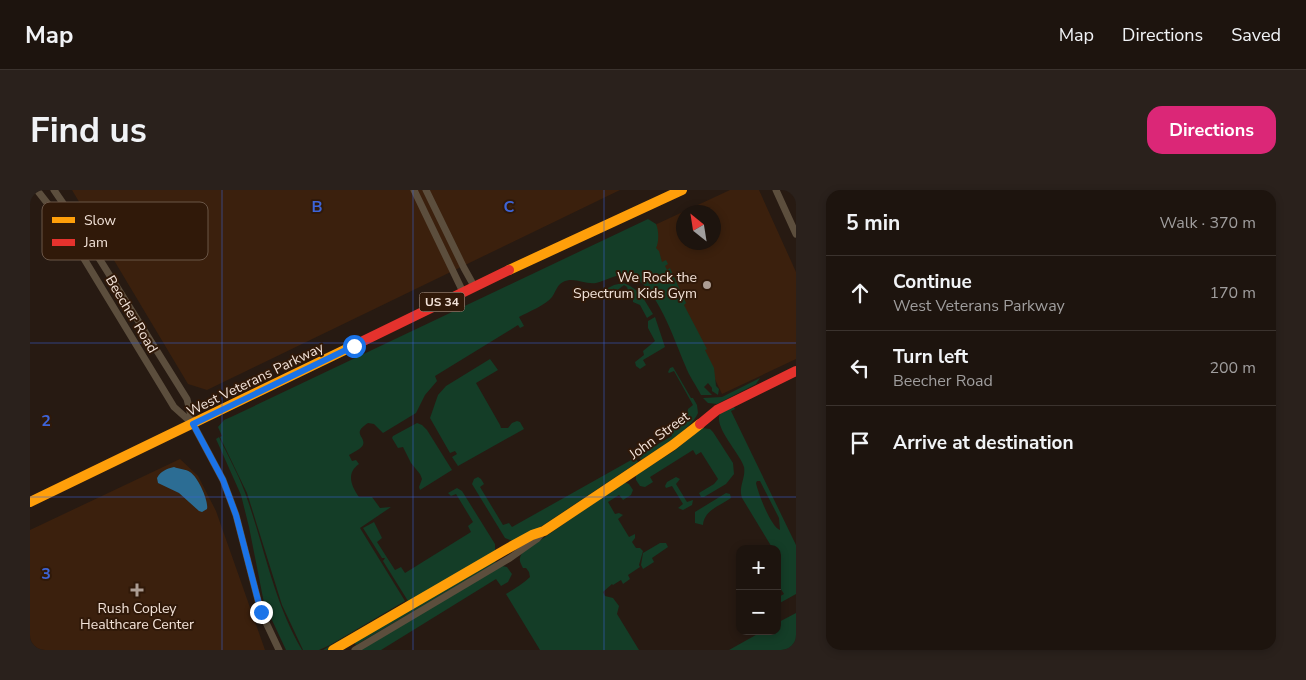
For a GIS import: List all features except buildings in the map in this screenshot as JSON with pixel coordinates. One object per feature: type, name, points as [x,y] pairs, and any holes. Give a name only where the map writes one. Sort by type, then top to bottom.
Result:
[{"type":"main road","name":"West Veterans Parkway","points":[[30,502],[474,286],[682,190]]},
{"type":"main road","name":"John Street","points":[[333,650],[505,550],[532,535],[544,531],[673,445],[717,410],[796,371]]},
{"type":"street","name":"Beecher Road","points":[[37,190],[47,202]]},
{"type":"street","name":"Beecher Road","points":[[54,190],[62,202]]},
{"type":"street","points":[[414,190],[462,292]]},
{"type":"street","points":[[426,190],[474,286]]},
{"type":"street","points":[[776,190],[796,234]]},
{"type":"street","name":"Beecher Road","points":[[85,260],[174,406],[193,424]]},
{"type":"street","name":"Beecher Road","points":[[100,260],[186,399],[193,424],[223,480],[236,515],[261,612],[279,650]]},
{"type":"street","name":"John Street","points":[[356,650],[510,558],[537,539],[544,531]]},
{"type":"shaded area","points":[[72,190],[620,190],[207,390],[188,384],[114,260],[208,260],[208,202],[79,202]]},
{"type":"shaded area","points":[[730,190],[759,190],[796,272],[796,359],[722,394],[644,230],[676,215],[676,250],[721,250],[721,205],[698,205]]},
{"type":"shaded area","name":"Rush Copley Healthcare Center","points":[[180,459],[198,476],[216,511],[265,650],[30,650],[30,530]]},
{"type":"green space","points":[[648,219],[656,224],[658,243],[656,248],[659,251],[662,262],[666,260],[668,264],[665,266],[667,270],[670,268],[686,303],[684,305],[707,349],[705,350],[714,368],[716,386],[719,389],[718,395],[712,391],[708,383],[704,387],[712,395],[701,395],[687,369],[664,314],[648,290],[639,281],[625,275],[596,283],[575,280],[563,282],[549,300],[519,317],[524,326],[520,328],[518,325],[435,376],[437,381],[425,395],[416,413],[383,433],[374,424],[368,423],[360,430],[363,445],[349,455],[352,461],[356,460],[359,464],[352,471],[352,484],[359,497],[372,497],[380,508],[391,507],[360,528],[405,601],[330,645],[319,650],[303,650],[282,605],[247,493],[220,437],[222,436],[218,427],[224,420]]},
{"type":"green space","points":[[623,283],[629,285],[637,292],[653,314],[647,318],[640,305],[633,302],[633,297],[624,285],[610,296],[609,294],[605,296],[602,291]]},
{"type":"green space","points":[[655,317],[665,347],[643,360],[646,365],[640,369],[636,366],[635,362],[644,355],[643,351],[655,341],[648,328],[648,321]]},
{"type":"green space","points":[[490,359],[498,370],[476,383],[501,428],[508,428],[517,421],[520,422],[524,429],[458,466],[452,457],[457,454],[455,451],[450,453],[430,418],[438,395],[446,386]]},
{"type":"green space","points":[[673,367],[697,405],[698,413],[681,433],[641,460],[635,451],[641,454],[672,436],[670,430],[682,422],[686,417],[688,409],[693,405],[674,371],[668,372]]},
{"type":"green space","points":[[760,378],[756,384],[717,404],[708,403],[703,398],[722,397]]},
{"type":"green space","points":[[733,405],[735,409],[731,411],[796,545],[796,594],[781,602],[781,596],[784,594],[781,589],[781,545],[771,545],[742,498],[741,490],[744,467],[722,431],[719,416],[722,411]],"holes":[[[757,481],[760,481],[779,518],[780,530],[776,528],[769,516],[762,501]]]},
{"type":"green space","points":[[417,423],[427,430],[452,470],[420,490],[419,487],[422,479],[420,474],[411,463],[403,447],[398,448],[392,438]]},
{"type":"green space","points":[[702,428],[710,429],[713,432],[733,463],[734,474],[726,484],[701,497],[699,493],[714,484],[718,479],[701,452],[696,455],[693,450],[650,477],[653,482],[645,487],[640,486],[636,480],[636,475],[674,451]]},
{"type":"green space","points":[[219,437],[245,493],[271,577],[285,614],[302,650],[286,650],[264,603],[241,495],[216,439]]},
{"type":"green space","points":[[632,453],[638,462],[539,528],[513,541],[505,538],[472,484],[474,479],[478,477],[481,479],[484,484],[480,487],[503,525],[509,523],[512,527],[633,459]]},
{"type":"green space","points":[[676,477],[680,479],[676,484],[687,502],[693,500],[692,505],[683,510],[678,508],[683,504],[672,486],[666,488],[665,486],[667,482]]},
{"type":"green space","points":[[624,482],[629,484],[633,490],[631,495],[623,500],[619,495],[608,502],[615,514],[623,515],[618,519],[629,537],[635,534],[632,542],[636,548],[640,548],[643,551],[640,567],[628,575],[630,579],[623,584],[621,580],[612,584],[603,592],[605,596],[613,598],[619,606],[617,614],[639,650],[540,650],[506,594],[530,577],[529,572],[526,568],[523,568],[520,562],[522,553]]},
{"type":"green space","points":[[457,488],[462,491],[495,544],[495,551],[343,642],[328,650],[323,650],[408,601],[383,561],[385,558],[382,558],[363,528],[374,522],[382,538],[377,542],[395,570],[401,567],[405,573],[471,532],[468,526],[473,522],[456,494],[451,496],[448,493]]},
{"type":"green space","points":[[726,493],[730,494],[731,498],[709,512],[703,525],[695,523],[695,512]]},
{"type":"green space","points":[[660,543],[666,543],[668,547],[652,558],[654,562],[643,569],[641,565],[643,553]]},
{"type":"green space","points":[[495,560],[496,563],[356,645],[354,642]]},
{"type":"green space","points":[[502,566],[507,567],[512,574],[508,582],[501,586],[496,579],[381,650],[360,650]]},
{"type":"green space","points":[[796,613],[796,650],[729,650],[756,635],[781,635],[781,621]]},
{"type":"water","points":[[174,467],[188,471],[193,475],[205,495],[207,509],[202,512],[199,511],[179,493],[158,483],[157,478],[160,474]]},
{"type":"traffic: slow","points":[[509,270],[682,190]]},
{"type":"traffic: slow","points":[[30,502],[357,344]]},
{"type":"traffic: slow","points":[[333,650],[505,550],[532,535],[544,531],[673,445],[700,424]]},
{"type":"traffic: jam","points":[[357,344],[509,270]]},
{"type":"traffic: jam","points":[[700,424],[717,410],[796,371]]},
{"type":"place","name":"We Rock the Spectrum Kids Gym","points":[[707,285]]},
{"type":"place","name":"Rush Copley Healthcare Center","points":[[137,590]]},
{"type":"route","points":[[261,612],[236,515],[223,480],[193,424],[354,346]]}]
